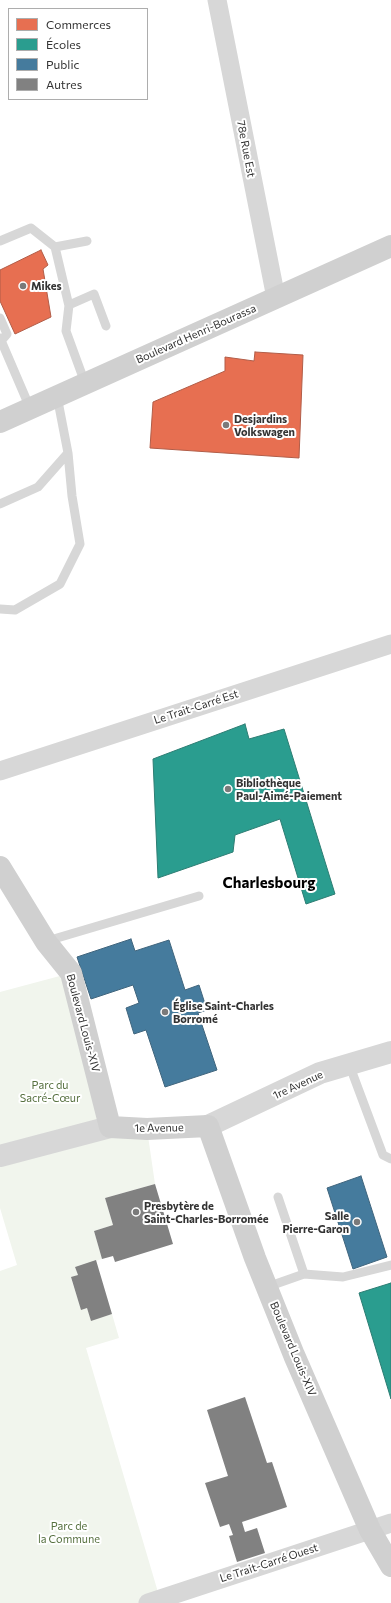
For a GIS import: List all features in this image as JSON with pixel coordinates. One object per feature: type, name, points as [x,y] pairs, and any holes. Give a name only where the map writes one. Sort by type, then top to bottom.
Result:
[{"type":"main road","name":"Boulevard Henri-Bourassa","points":[[0,422],[391,246]]},
{"type":"main road","name":"Boulevard Louis-XIV","points":[[0,866],[46,942],[71,973],[110,1127]]},
{"type":"main road","name":"Boulevard Louis-XIV","points":[[208,1126],[267,1287],[294,1355],[370,1530],[391,1566]]},
{"type":"main road","name":"1e Avenue","points":[[110,1127],[147,1129],[208,1126]]},
{"type":"street","name":"78e Rue Est","points":[[216,0],[276,298]]},
{"type":"street","name":"Le Trait-Carré Est","points":[[0,771],[391,644]]},
{"type":"street","name":"1re Avenue","points":[[208,1126],[320,1073],[391,1052]]},
{"type":"street","points":[[0,1156],[110,1127]]},
{"type":"street","name":"Le Trait-Carré Ouest","points":[[148,1603],[391,1523]]},
{"type":"lane","points":[[0,241],[32,228],[55,247],[69,306],[66,330],[85,383]]},
{"type":"lane","points":[[55,247],[87,241]]},
{"type":"lane","points":[[69,306],[94,294],[106,326]]},
{"type":"lane","points":[[0,318],[7,334],[1,339],[30,408]]},
{"type":"lane","points":[[0,609],[15,610],[60,584],[80,544],[72,496],[68,453],[57,396]]},
{"type":"lane","points":[[0,504],[38,487],[68,453]]},
{"type":"lane","points":[[46,942],[199,896]]},
{"type":"lane","points":[[349,1064],[383,1155],[391,1159]]},
{"type":"lane","points":[[278,1197],[304,1274]]},
{"type":"lane","points":[[267,1287],[304,1274],[343,1277],[391,1265]]},
{"type":"green space","name":"Parc de la Commune","points":[[71,973],[110,1127],[147,1129],[155,1184],[105,1198],[113,1225],[94,1231],[102,1259],[75,1267],[78,1275],[71,1278],[81,1309],[87,1308],[91,1320],[112,1314],[119,1338],[86,1348],[160,1599],[148,1603],[0,1603],[0,1271],[17,1265],[0,1208],[0,992]]},
{"type":"building: Commerces","name":"Mikes","points":[[41,250],[48,265],[43,269],[51,317],[15,334],[0,301],[0,270]]},
{"type":"building: Commerces","name":"Desjardins Volkswagen","points":[[255,352],[303,355],[299,458],[150,448],[153,402],[225,371],[225,357],[254,361]]},
{"type":"building: Écoles","name":"Bibliothèque Paul-Aimé-Paiement","points":[[245,724],[249,739],[284,729],[335,894],[306,904],[280,819],[235,835],[233,852],[158,878],[153,759]]},
{"type":"building: Écoles","points":[[391,1283],[391,1399],[359,1293]]},
{"type":"building: Public","name":"Église Saint-Charles Borromé","points":[[131,939],[135,951],[169,940],[185,990],[199,985],[207,1010],[198,1013],[217,1070],[165,1087],[146,1030],[134,1034],[126,1008],[139,1003],[133,985],[91,999],[77,957]]},
{"type":"building: Public","name":"Salle Pierre-Garon","points":[[361,1176],[387,1257],[353,1269],[327,1188]]},
{"type":"building: Autres","name":"Presbytère de Saint-Charles-Borromée","points":[[155,1184],[173,1244],[115,1262],[113,1256],[102,1259],[94,1231],[113,1225],[105,1198]]},
{"type":"building: Autres","points":[[96,1260],[112,1314],[91,1321],[87,1308],[81,1310],[71,1277],[78,1275],[75,1267]]},
{"type":"building: Autres","points":[[245,1397],[267,1463],[272,1462],[287,1507],[242,1522],[245,1532],[257,1528],[265,1553],[237,1562],[229,1536],[233,1535],[229,1524],[220,1527],[205,1483],[228,1476],[207,1410]]},
{"type":"place","name":"Mikes","points":[[23,286]]},
{"type":"place","name":"Desjardins Volkswagen","points":[[226,425]]},
{"type":"place","name":"Bibliothèque Paul-Aimé-Paiement","points":[[228,789]]},
{"type":"place","name":"Église Saint-Charles Borromé","points":[[165,1012]]},
{"type":"place","name":"Presbytère de Saint-Charles-Borromée","points":[[136,1212]]},
{"type":"place","name":"Salle Pierre-Garon","points":[[357,1222]]},
{"type":"district","name":"Charlesbourg","points":[[269,883]]},
{"type":"park label","name":"Parc du Sacré-Cœur","points":[[50,1091]]}]
